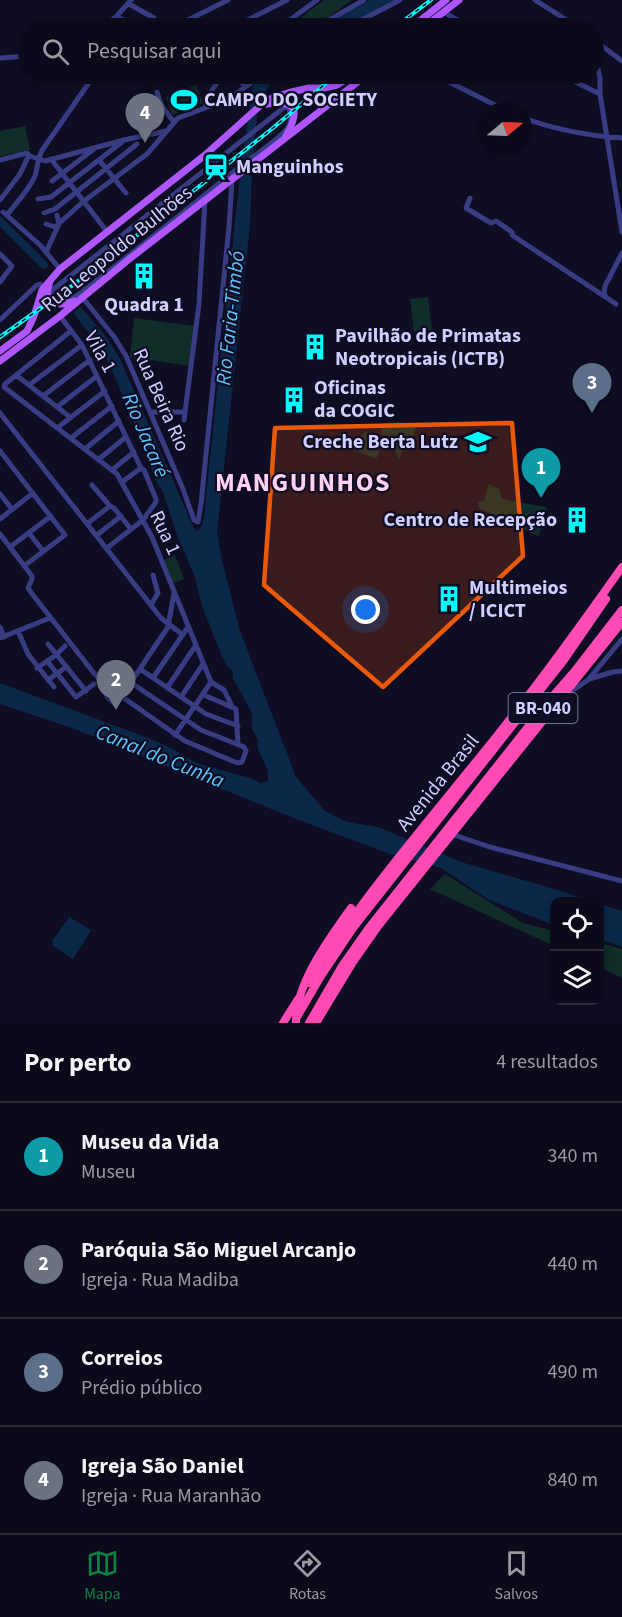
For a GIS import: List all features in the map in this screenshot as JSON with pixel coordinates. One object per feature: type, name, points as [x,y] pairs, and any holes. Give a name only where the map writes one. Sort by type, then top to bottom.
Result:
[{"type":"highway","name":"Avenida Brasil","points":[[428,827],[508,723],[622,567]]},
{"type":"highway","name":"Avenida Brasil","points":[[288,1023],[393,868],[564,660],[622,576]]},
{"type":"highway","name":"Avenida Brasil","points":[[446,838],[547,703],[622,609]]},
{"type":"highway","name":"Avenida Brasil","points":[[309,1023],[351,951],[622,622]]},
{"type":"highway","points":[[288,1023],[302,988],[351,908],[393,868]]},
{"type":"highway","name":"Avenida Brasil","points":[[316,1023],[357,956],[408,883]]},
{"type":"main road","points":[[424,18],[446,0]]},
{"type":"main road","points":[[436,18],[459,0]]},
{"type":"main road","name":"Rua Leopoldo Bulhões","points":[[0,351],[27,331],[43,287],[60,269],[205,155],[260,106],[274,97],[291,92],[339,84]]},
{"type":"main road","name":"Rua Leopoldo Bulhões","points":[[0,362],[236,174],[255,162],[355,84]]},
{"type":"main road","points":[[260,106],[280,102],[292,107],[295,112],[294,119],[285,138]]},
{"type":"main road","points":[[51,279],[47,293],[54,303],[62,305],[81,299]]},
{"type":"street","points":[[192,18],[228,0]]},
{"type":"street","points":[[252,18],[287,0]]},
{"type":"street","points":[[292,18],[316,0]]},
{"type":"street","points":[[348,0],[353,6]]},
{"type":"street","points":[[332,18],[364,0]]},
{"type":"street","points":[[365,18],[400,0]]},
{"type":"street","points":[[536,0],[564,18]]},
{"type":"street","points":[[116,17],[130,2],[154,18]]},
{"type":"street","points":[[443,12],[454,18]]},
{"type":"street","points":[[604,48],[622,62]]},
{"type":"street","points":[[1,58],[18,56]]},
{"type":"street","points":[[60,269],[46,252],[5,213],[34,179],[38,159],[87,84]]},
{"type":"street","points":[[205,108],[216,84]]},
{"type":"street","points":[[46,224],[53,227],[59,223],[84,201],[147,154],[178,118],[227,100],[249,84]]},
{"type":"street","points":[[453,84],[489,102]]},
{"type":"street","points":[[580,84],[600,94]]},
{"type":"street","points":[[600,84],[622,232]]},
{"type":"street","points":[[157,92],[160,105],[174,122]]},
{"type":"street","points":[[188,503],[201,504],[236,174],[256,153],[285,131],[291,120],[289,109],[286,106],[51,291],[54,299],[63,302],[72,299],[236,174]]},
{"type":"street","points":[[532,121],[622,138]]},
{"type":"street","points":[[0,160],[28,154],[44,161],[166,131]]},
{"type":"street","points":[[45,213],[55,209],[77,192],[137,144],[143,136]]},
{"type":"street","points":[[38,199],[51,197],[124,140]]},
{"type":"street","points":[[137,144],[142,151],[151,149]]},
{"type":"street","points":[[52,181],[96,147]]},
{"type":"street","points":[[0,200],[20,174],[28,154]]},
{"type":"street","points":[[51,159],[105,229]]},
{"type":"street","points":[[99,160],[126,194]]},
{"type":"street","points":[[470,198],[466,208],[491,223],[496,221],[512,232],[512,235],[616,304]]},
{"type":"street","points":[[184,420],[199,304],[205,200]]},
{"type":"street","points":[[46,252],[59,223],[57,215]]},
{"type":"street","points":[[607,298],[604,290],[622,253]]},
{"type":"street","points":[[0,254],[12,264],[0,282]]},
{"type":"street","points":[[0,320],[37,285],[40,284],[43,287]]},
{"type":"street","name":"Rua Beira Rio","points":[[81,299],[122,348],[194,520],[198,522],[201,504]]},
{"type":"street","name":"Vila 1","points":[[60,316],[82,345],[90,360],[156,499],[143,520]]},
{"type":"street","points":[[70,417],[16,375],[71,331]]},
{"type":"street","points":[[29,385],[82,345]]},
{"type":"street","points":[[44,396],[90,360]]},
{"type":"street","name":"Rua 1","points":[[16,375],[4,387],[99,459],[122,482],[143,520],[211,682],[222,688],[232,706]]},
{"type":"street","points":[[57,407],[97,376]]},
{"type":"street","points":[[57,428],[105,391]]},
{"type":"street","points":[[71,438],[112,406]]},
{"type":"street","points":[[150,412],[185,412]]},
{"type":"street","points":[[0,413],[151,605],[168,625],[183,635]]},
{"type":"street","points":[[85,449],[120,422]]},
{"type":"street","points":[[99,459],[126,437]]},
{"type":"street","points":[[0,451],[66,535],[24,566]]},
{"type":"street","points":[[112,470],[134,452]]},
{"type":"street","points":[[122,482],[141,468]]},
{"type":"street","points":[[92,485],[121,516],[130,530]]},
{"type":"street","points":[[0,519],[33,493]]},
{"type":"street","points":[[0,494],[12,509]]},
{"type":"street","points":[[88,523],[110,506]]},
{"type":"street","points":[[10,547],[51,516]]},
{"type":"street","points":[[97,535],[121,516]]},
{"type":"street","points":[[107,548],[143,520]]},
{"type":"street","points":[[29,532],[44,550]]},
{"type":"street","points":[[0,534],[32,577],[28,586],[30,591],[102,682],[110,700],[116,704],[168,625],[174,591]]},
{"type":"street","points":[[151,605],[158,592],[153,575]]},
{"type":"street","points":[[0,627],[2,638],[50,618]]},
{"type":"street","points":[[153,678],[188,627]]},
{"type":"street","points":[[18,632],[28,654],[54,687]]},
{"type":"street","points":[[556,703],[588,680],[622,639]]},
{"type":"street","points":[[48,644],[86,691]]},
{"type":"street","points":[[167,688],[196,645]]},
{"type":"street","points":[[38,668],[65,646]]},
{"type":"street","points":[[47,661],[76,697],[94,684]]},
{"type":"street","points":[[181,697],[203,664]]},
{"type":"street","points":[[48,680],[66,667]]},
{"type":"street","points":[[140,669],[206,714],[237,726]]},
{"type":"street","points":[[588,680],[622,671]]},
{"type":"street","points":[[121,696],[185,741],[238,763],[242,762],[246,751],[241,746],[201,730],[130,682]]},
{"type":"street","points":[[175,735],[211,682]]},
{"type":"street","points":[[204,695],[232,706],[236,710],[241,746]]},
{"type":"street","points":[[446,838],[621,879]]},
{"type":"highlighted area","points":[[512,423],[523,556],[383,687],[264,585],[275,428]]},
{"type":"green space","points":[[324,0],[352,0],[327,18],[300,18]]},
{"type":"green space","name":"CAMPO DO SOCIETY","points":[[196,85],[203,103],[172,115],[166,97]]},
{"type":"green space","points":[[25,126],[30,150],[0,156],[0,131]]},
{"type":"green space","points":[[428,297],[432,330],[414,332],[410,299]]},
{"type":"green space","points":[[134,318],[195,326],[191,366],[130,357]]},
{"type":"green space","points":[[398,422],[417,425],[413,436],[409,435],[399,460],[389,436],[381,435],[383,423]]},
{"type":"green space","points":[[365,432],[370,434],[377,448],[379,453],[376,459],[354,450],[353,443]]},
{"type":"green space","points":[[488,484],[500,489],[502,499],[546,507],[538,536],[479,508],[478,502],[484,501]]},
{"type":"green space","points":[[175,555],[184,579],[173,583],[164,560]]},
{"type":"green space","points":[[445,874],[523,923],[550,930],[550,944],[430,889]]},
{"type":"green space","points":[[604,944],[622,949],[622,978],[604,969]]},
{"type":"water","points":[[370,0],[395,0],[360,18],[337,18]]},
{"type":"water","points":[[254,84],[270,84],[258,106],[250,224],[217,532],[240,631],[296,777],[325,811],[347,822],[378,827],[461,862],[579,897],[550,897],[550,923],[489,900],[441,868],[390,854],[296,819],[72,728],[0,704],[0,683],[148,738],[202,765],[261,783],[268,780],[268,771],[257,747],[258,740],[252,728],[252,713],[233,678],[233,671],[222,656],[202,606],[195,577],[137,428],[107,360],[73,313],[81,307],[108,339],[120,359],[192,524],[196,531],[200,529],[204,515],[239,184],[252,90]]},
{"type":"water","points":[[604,905],[622,911],[622,947],[604,940]]},
{"type":"water","points":[[69,917],[91,930],[73,959],[53,946],[52,941]]},
{"type":"waterway","name":"Rio Jacaré","points":[[0,221],[44,265]]},
{"type":"railway","points":[[407,18],[431,0]]},
{"type":"railway","points":[[0,337],[69,288],[154,222],[325,84]]},
{"type":"place","name":"CAMPO DO SOCIETY","points":[[184,100]]},
{"type":"place","name":"Igreja São Daniel","points":[[145,143]]},
{"type":"place","name":"Manguinhos","points":[[216,167]]},
{"type":"place","name":"Quadra 1","points":[[144,276]]},
{"type":"place","name":"Pavilhão de Primatas Neotropicais (ICTB)","points":[[315,347]]},
{"type":"place","name":"Oficinas da COGIC","points":[[294,400]]},
{"type":"place","name":"Correios","points":[[592,413]]},
{"type":"place","name":"Creche Berta Lutz","points":[[478,442]]},
{"type":"place","name":"Museu da Vida","points":[[541,498]]},
{"type":"place","name":"Centro de Recepção","points":[[577,520]]},
{"type":"place","name":"Multimeios / ICICT","points":[[449,599]]},
{"type":"place","name":"Paróquia São Miguel Arcanjo","points":[[116,710]]},
{"type":"district","name":"MANGUINHOS","points":[[303,482]]},
{"type":"water label","name":"Rio Faria-Timbó","points":[[230,318]]},
{"type":"water label","name":"Canal do Cunha","points":[[160,756]]}]
